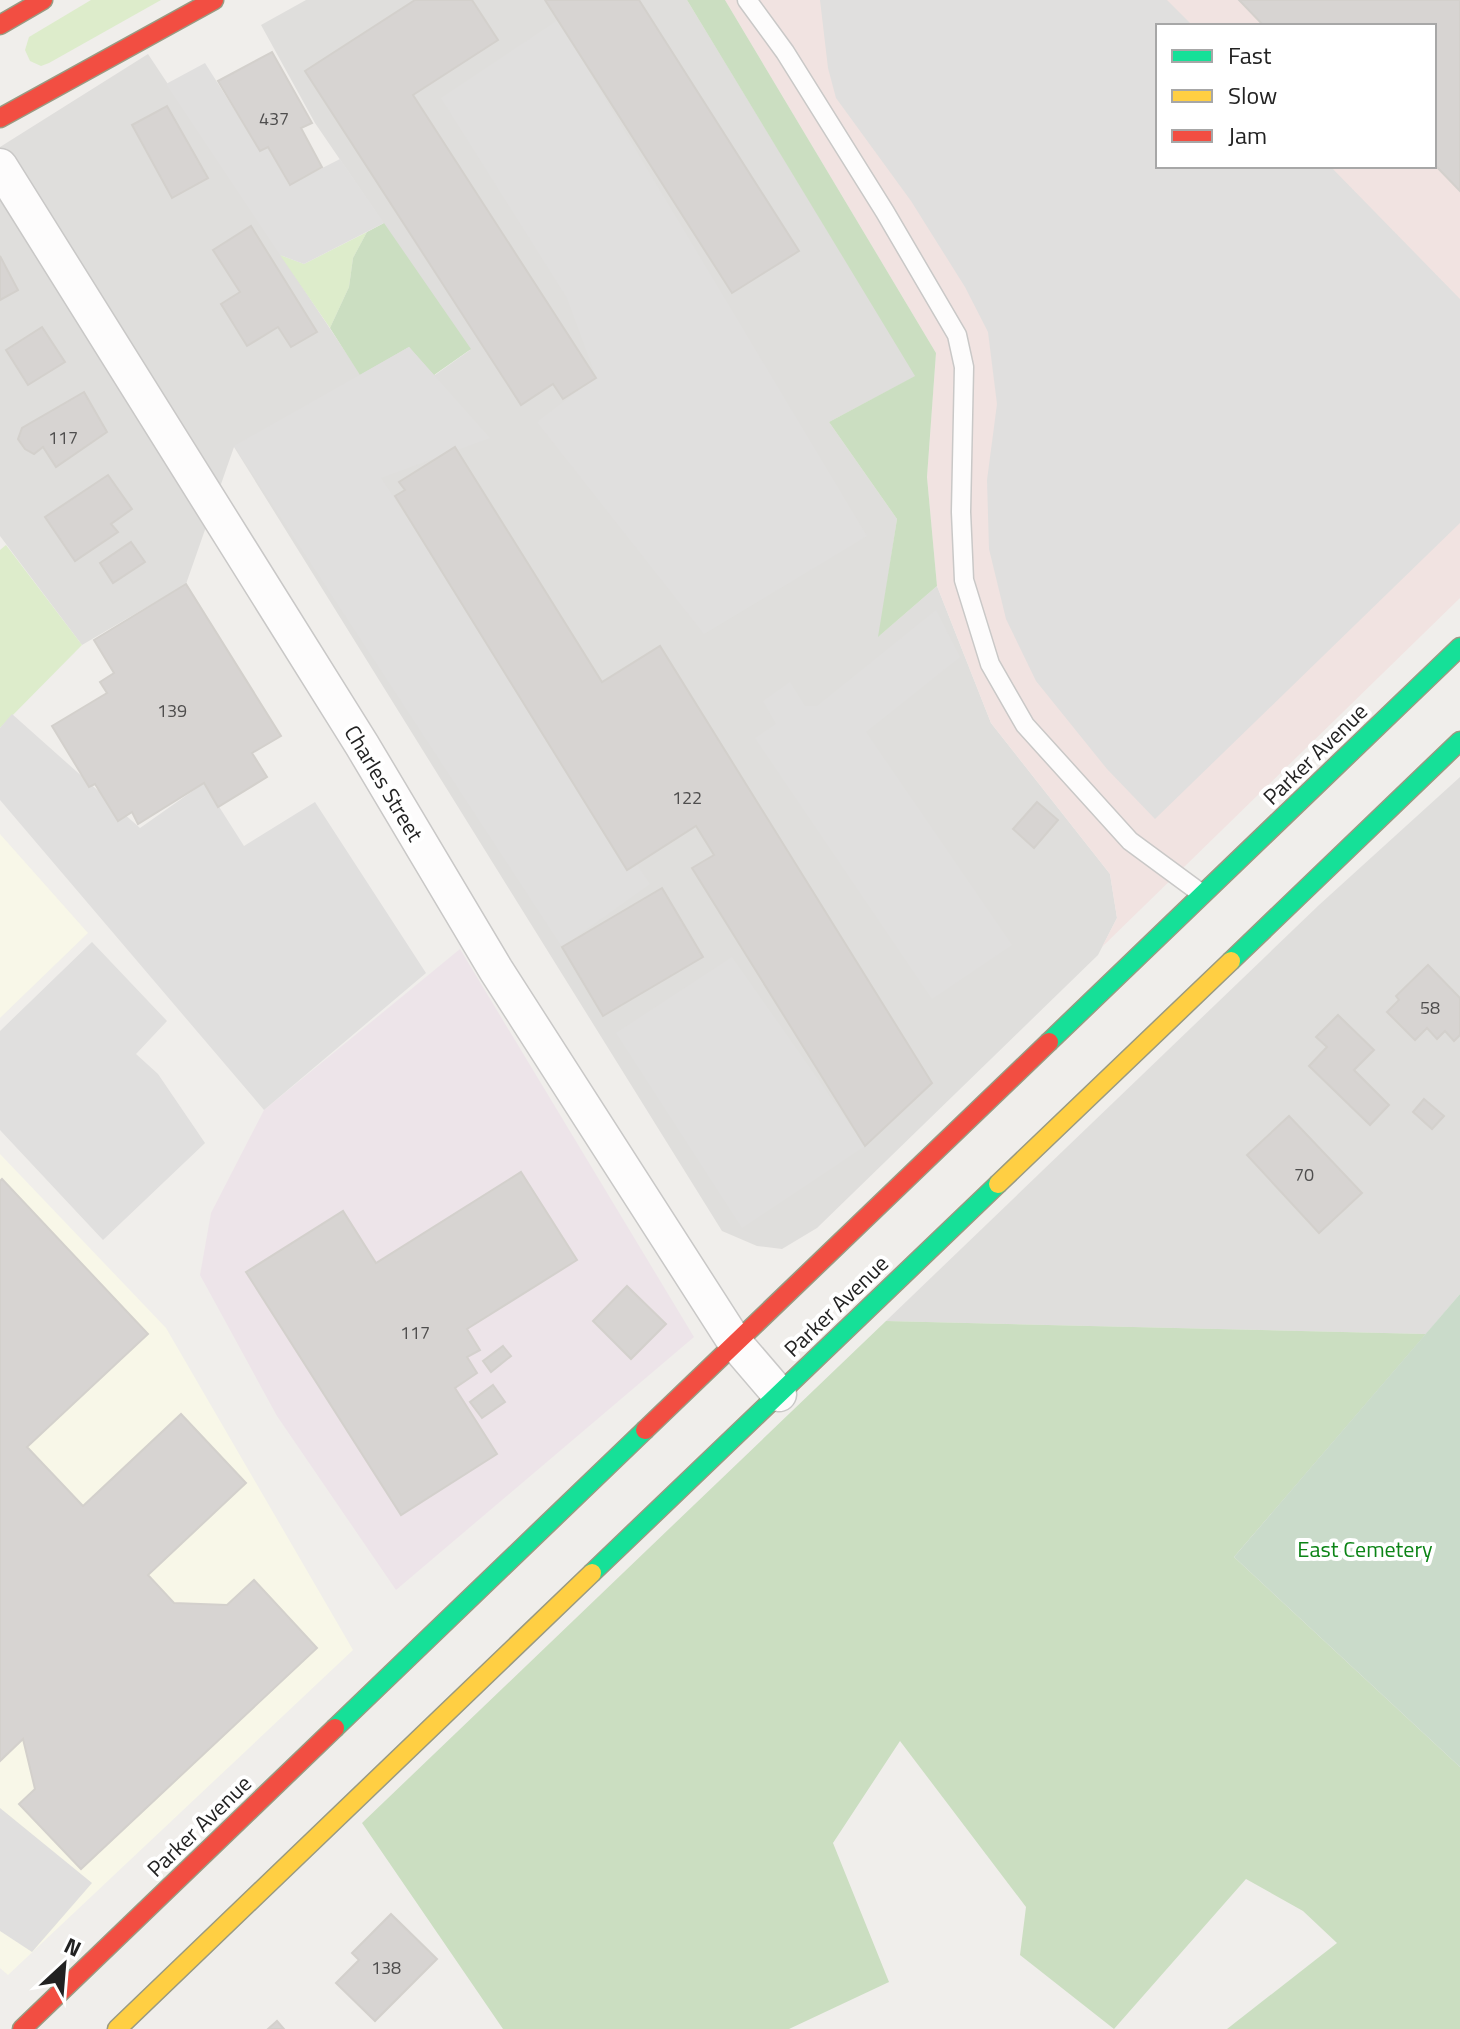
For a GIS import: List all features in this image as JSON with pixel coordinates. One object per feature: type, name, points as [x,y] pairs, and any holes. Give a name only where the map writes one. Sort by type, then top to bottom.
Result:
[{"type":"street","points":[[0,25],[43,0]]},
{"type":"street","points":[[0,118],[214,0]]},
{"type":"street","name":"Charles Street","points":[[0,166],[362,745],[496,970],[736,1344],[779,1394]]},
{"type":"street","name":"Parker Avenue","points":[[22,2029],[413,1662],[736,1344],[1207,899],[1460,647]]},
{"type":"street","name":"Parker Avenue","points":[[117,2029],[450,1700],[779,1394],[1245,937],[1460,741]]},
{"type":"street","points":[[0,2025],[5,2029]]},
{"type":"lane","points":[[747,0],[785,52],[878,200],[957,335],[964,367],[961,512],[964,580],[990,664],[1025,725],[1130,841],[1207,899]]},
{"type":"shaded area","points":[[306,0],[687,0],[916,376],[829,422],[897,519],[879,636],[937,586],[991,723],[1110,874],[1117,918],[1098,955],[817,1228],[782,1249],[757,1246],[722,1231],[234,447],[186,584],[82,645],[0,536],[0,147],[148,54],[360,374],[409,347],[435,375],[470,350],[315,123],[261,25]]},
{"type":"shaded area","points":[[725,0],[1460,0],[1460,598],[1102,947],[1117,918],[1110,874],[991,723],[937,586],[927,477],[936,353]]},
{"type":"shaded area","points":[[820,0],[1167,0],[1191,24],[1156,24],[1156,168],[1332,168],[1460,299],[1460,523],[1155,819],[1107,769],[1036,681],[1006,619],[989,549],[987,480],[997,404],[988,332],[965,287],[911,201],[836,98],[828,68]]},
{"type":"shaded area","points":[[558,20],[867,536],[704,634],[537,422],[596,377],[567,298],[441,98]]},
{"type":"shaded area","points":[[205,63],[260,150],[268,147],[289,185],[340,159],[384,223],[304,264],[280,255],[166,84]]},
{"type":"shaded area","points":[[409,347],[490,438],[381,478],[650,884],[562,947],[234,446]]},
{"type":"shaded area","points":[[936,610],[960,657],[866,732],[1012,945],[932,999],[755,738],[776,724],[763,701],[790,682],[805,706],[817,706]]},
{"type":"shaded area","points":[[12,714],[140,828],[204,783],[244,846],[315,802],[426,973],[264,1110],[0,800],[0,728]]},
{"type":"shaded area","points":[[1460,777],[1460,1294],[1426,1334],[886,1321],[1319,905]]},
{"type":"shaded area","points":[[0,834],[88,933],[0,1018]]},
{"type":"shaded area","points":[[92,942],[167,1021],[136,1054],[158,1074],[205,1143],[103,1240],[0,1130],[0,1031]]},
{"type":"shaded area","points":[[460,949],[694,1337],[396,1590],[277,1416],[200,1275],[211,1213],[264,1110]]},
{"type":"shaded area","points":[[732,957],[865,1146],[742,1228],[616,1033]]},
{"type":"shaded area","points":[[0,1154],[166,1328],[353,1650],[8,1975],[0,1968]]},
{"type":"shaded area","points":[[0,1808],[92,1883],[32,1952],[0,1931]]},
{"type":"green space","points":[[91,0],[161,0],[49,63],[41,66],[30,61],[25,50],[29,37]]},
{"type":"green space","points":[[687,0],[725,0],[936,353],[927,477],[937,586],[878,637],[897,519],[829,422],[915,376]]},
{"type":"green space","points":[[384,223],[471,349],[434,375],[409,347],[360,375],[330,328],[349,287],[353,258],[367,232]]},
{"type":"green space","points":[[367,232],[353,258],[349,287],[330,328],[280,255],[304,264]]},
{"type":"green space","points":[[6,545],[82,645],[0,728],[0,550]]},
{"type":"green space","name":"East Cemetery","points":[[1460,1294],[1460,1767],[1234,1557]]},
{"type":"green space","points":[[886,1321],[1426,1334],[1234,1557],[1460,1767],[1460,2029],[1227,2029],[1337,1943],[1303,1911],[1246,1879],[1114,2029],[1020,1955],[1026,1907],[900,1741],[833,1843],[889,1982],[789,2029],[503,2029],[362,1823]]},
{"type":"building","points":[[415,0],[472,0],[498,40],[413,95],[596,378],[563,399],[553,384],[521,405],[305,71]]},
{"type":"building","points":[[545,0],[639,0],[799,251],[732,293]]},
{"type":"building","points":[[1239,0],[1460,0],[1460,191],[1436,166],[1436,24],[1262,24]]},
{"type":"building","points":[[272,52],[312,123],[301,128],[322,167],[290,185],[268,147],[260,151],[218,81]]},
{"type":"building","points":[[167,106],[208,178],[172,198],[132,125]]},
{"type":"building","points":[[251,226],[317,332],[291,347],[278,327],[247,346],[221,304],[240,292],[213,250]]},
{"type":"building","points":[[0,256],[18,290],[0,300]]},
{"type":"building","points":[[42,327],[65,362],[28,385],[6,350]]},
{"type":"building","points":[[84,392],[107,432],[56,467],[43,447],[34,454],[25,449],[18,439],[22,428]]},
{"type":"building","points":[[455,447],[602,682],[660,646],[932,1083],[865,1146],[692,868],[714,855],[696,826],[627,870],[395,496],[405,490],[399,482]]},
{"type":"building","points":[[108,475],[132,509],[111,524],[118,532],[75,561],[45,517]]},
{"type":"building","points":[[131,542],[145,562],[113,583],[100,563]]},
{"type":"building","points":[[186,584],[281,736],[252,753],[267,777],[218,807],[204,783],[138,824],[132,812],[118,821],[95,784],[89,787],[52,726],[107,693],[100,682],[114,673],[94,640]]},
{"type":"building","points":[[1037,802],[1058,820],[1034,848],[1013,829]]},
{"type":"building","points":[[662,888],[703,957],[603,1016],[562,947]]},
{"type":"building","points":[[1428,965],[1460,998],[1460,1035],[1454,1041],[1445,1031],[1437,1039],[1427,1028],[1415,1040],[1387,1012],[1399,1000],[1396,996]]},
{"type":"building","points":[[1338,1015],[1374,1050],[1354,1070],[1389,1105],[1370,1125],[1309,1066],[1327,1047],[1316,1037]]},
{"type":"building","points":[[1424,1099],[1444,1116],[1432,1129],[1413,1112]]},
{"type":"building","points":[[1289,1116],[1362,1193],[1319,1233],[1247,1155]]},
{"type":"building","points":[[521,1172],[577,1260],[467,1329],[480,1350],[467,1357],[477,1373],[455,1388],[497,1454],[401,1515],[246,1272],[343,1211],[376,1263]]},
{"type":"building","points":[[2,1179],[148,1334],[27,1447],[83,1506],[181,1414],[246,1483],[148,1575],[174,1603],[227,1605],[254,1580],[317,1648],[81,1869],[19,1804],[35,1789],[23,1739],[0,1761]]},
{"type":"building","points":[[627,1286],[666,1324],[631,1359],[593,1321]]},
{"type":"building","points":[[503,1346],[511,1356],[491,1372],[483,1361]]},
{"type":"building","points":[[493,1385],[505,1402],[482,1418],[470,1402]]},
{"type":"building","points":[[391,1914],[437,1959],[375,2021],[336,1983],[359,1960],[352,1953]]},
{"type":"building","points":[[277,2021],[284,2029],[268,2029]]},
{"type":"traffic: fast","points":[[1049,1042],[1460,647]]},
{"type":"traffic: fast","points":[[1231,961],[1460,741]]},
{"type":"traffic: fast","points":[[592,1573],[998,1184]]},
{"type":"traffic: fast","points":[[335,1728],[645,1430]]},
{"type":"traffic: slow","points":[[998,1184],[1231,961]]},
{"type":"traffic: slow","points":[[117,2029],[592,1573]]},
{"type":"traffic: jam","points":[[0,25],[43,0]]},
{"type":"traffic: jam","points":[[0,118],[214,0]]},
{"type":"traffic: jam","points":[[645,1430],[1049,1042]]},
{"type":"traffic: jam","points":[[22,2029],[335,1728]]}]
